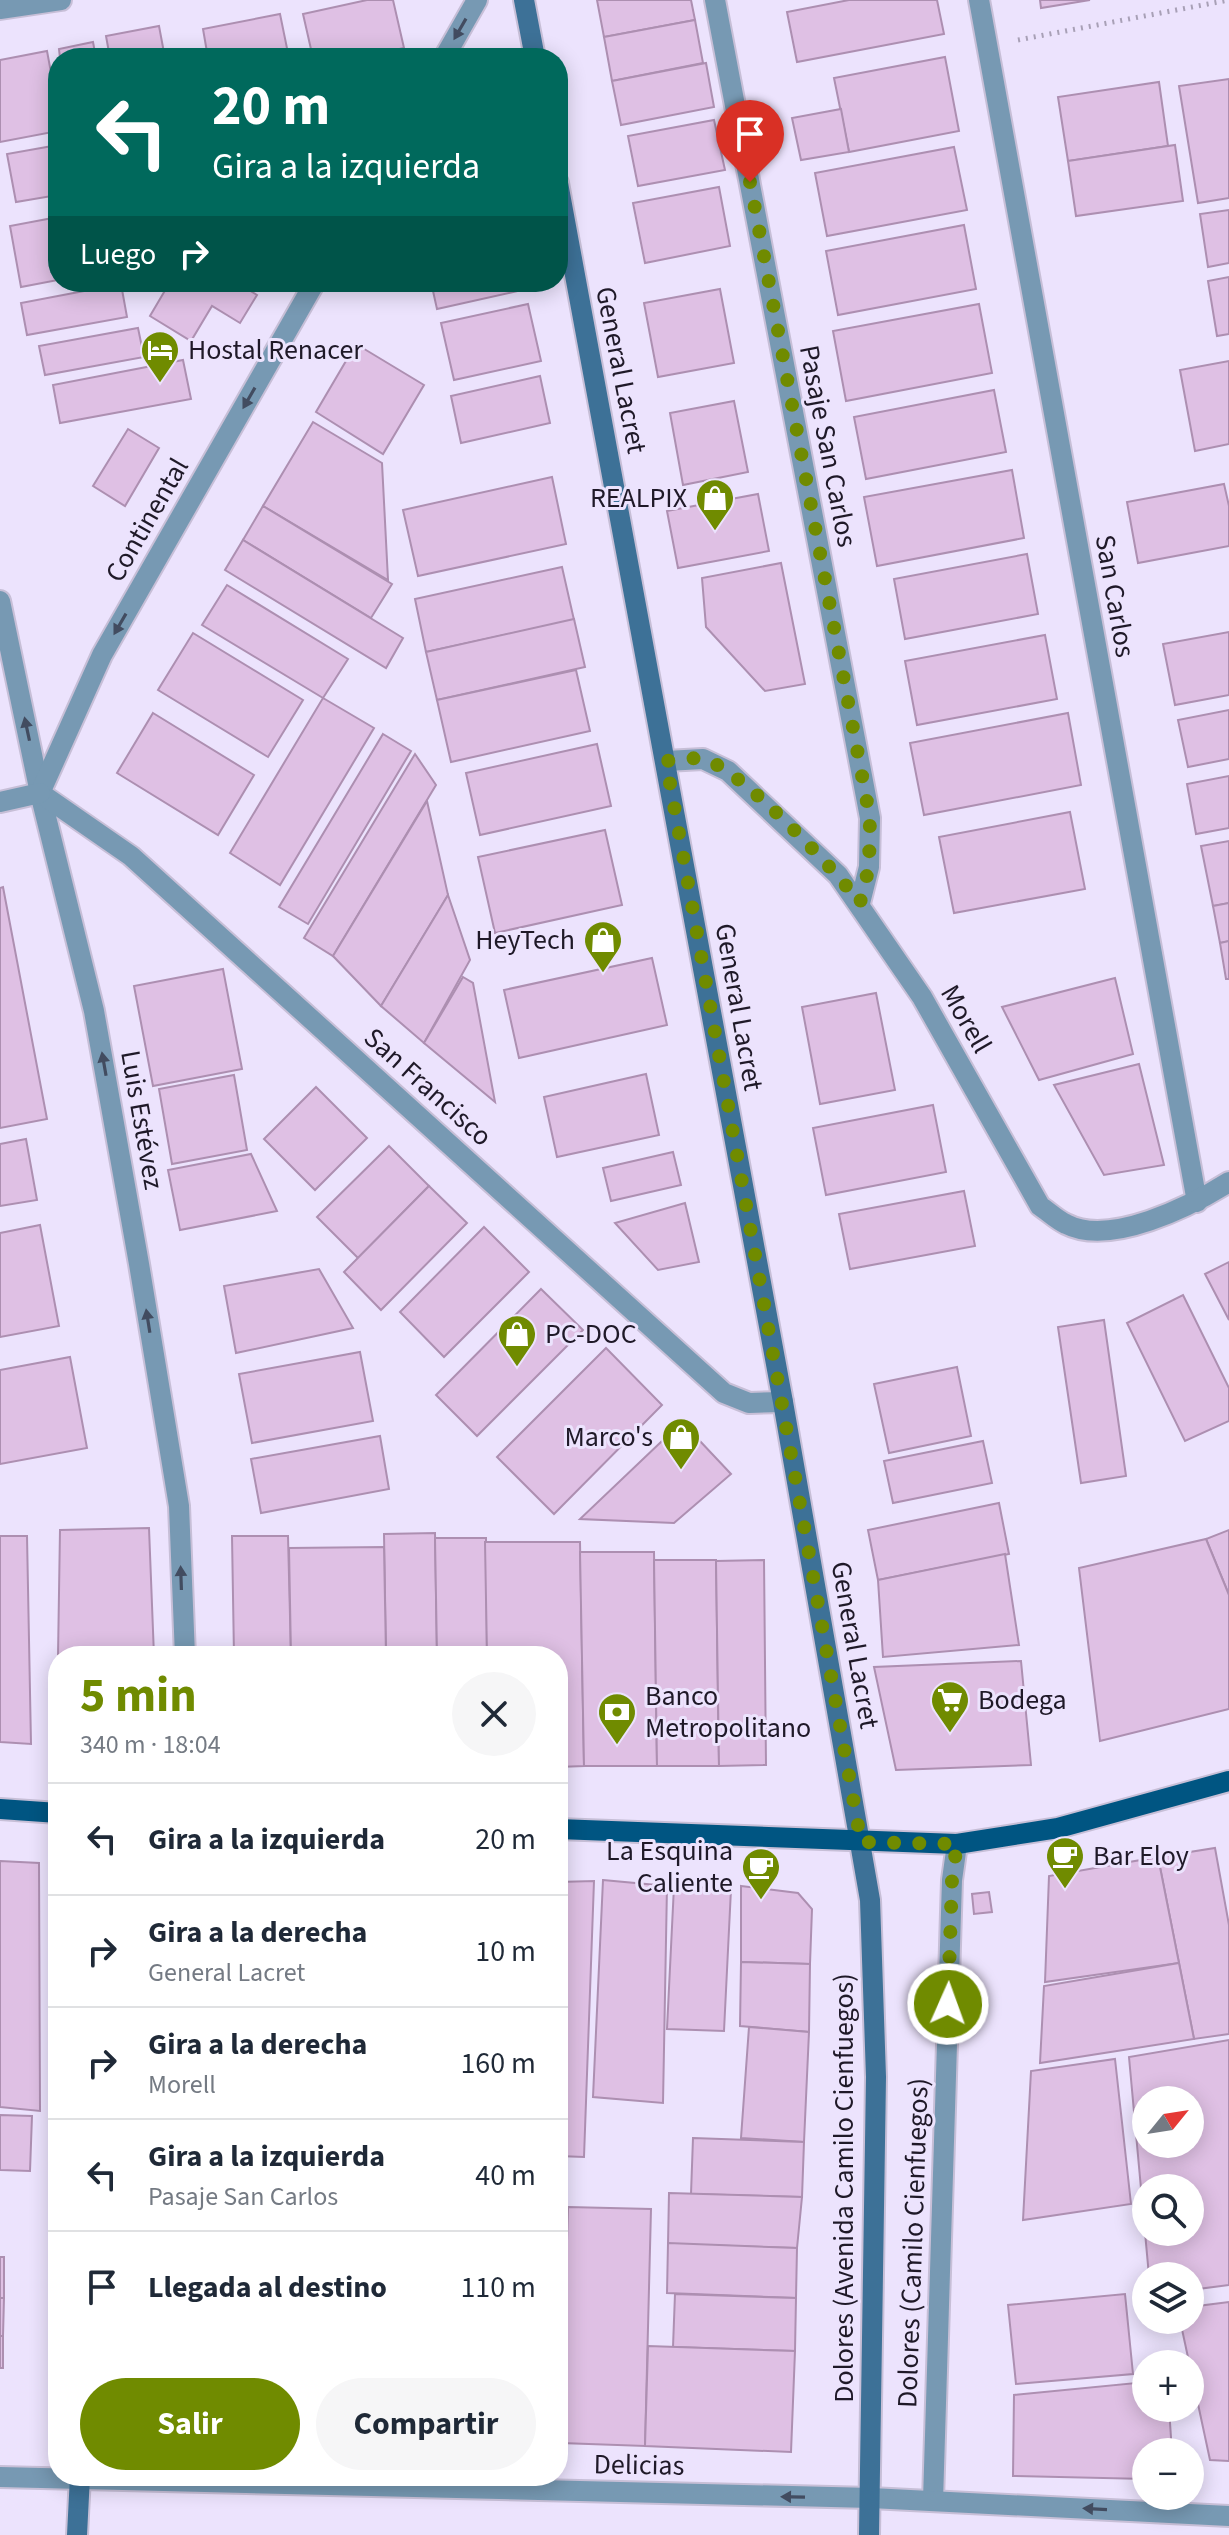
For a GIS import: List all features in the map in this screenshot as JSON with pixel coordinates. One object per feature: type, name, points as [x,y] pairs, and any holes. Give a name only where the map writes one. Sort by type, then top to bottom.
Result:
[{"type":"main road","points":[[524,0],[533,48]]},
{"type":"main road","name":"General Lacret","points":[[568,237],[861,1842]]},
{"type":"main road","points":[[568,1829],[957,1844],[1058,1828],[1229,1781]]},
{"type":"main road","points":[[0,1809],[48,1812]]},
{"type":"main road","name":"Dolores (Avenida Camilo Cienfuegos)","points":[[861,1842],[870,1900],[876,2077],[869,2535]]},
{"type":"main road","points":[[77,2535],[80,2486]]},
{"type":"street","points":[[0,9],[61,0]]},
{"type":"street","points":[[450,48],[477,0]]},
{"type":"street","name":"Pasaje San Carlos","points":[[715,0],[870,818],[869,867],[860,903]]},
{"type":"street","name":"San Carlos","points":[[979,0],[985,47],[1197,1202]]},
{"type":"street","name":"Continental","points":[[40,793],[102,655],[309,292]]},
{"type":"street","name":"Luis Estévez","points":[[0,601],[40,793],[94,1011],[179,1506],[185,1646]]},
{"type":"street","name":"Morell","points":[[666,761],[703,759],[728,771],[838,875],[922,997],[1040,1206],[1068,1226],[1114,1231],[1197,1202],[1229,1182]]},
{"type":"street","points":[[0,802],[40,793]]},
{"type":"street","name":"San Francisco","points":[[40,793],[131,856],[724,1393],[749,1403],[783,1402]]},
{"type":"street","name":"Dolores (Camilo Cienfuegos)","points":[[933,2501],[952,1896],[957,1844]]},
{"type":"street","name":"Delicias","points":[[0,2477],[48,2478]]},
{"type":"street","name":"Delicias","points":[[396,2486],[871,2498],[1229,2516]]},
{"type":"path","points":[[985,47],[1229,0]]},
{"type":"building","points":[[367,0],[393,0],[404,48],[311,48],[303,14]]},
{"type":"building","points":[[597,0],[691,0],[695,20],[604,37]]},
{"type":"building","points":[[849,0],[937,0],[944,34],[797,62],[787,12]]},
{"type":"building","points":[[1040,0],[1090,0],[1041,8]]},
{"type":"building","points":[[280,14],[287,48],[206,48],[203,29]]},
{"type":"building","points":[[695,20],[703,63],[612,81],[604,37]]},
{"type":"building","points":[[159,26],[163,48],[108,48],[106,36]]},
{"type":"building","points":[[93,42],[94,48],[64,48]]},
{"type":"building","points":[[47,51],[48,133],[0,142],[0,60]]},
{"type":"building","points":[[945,57],[959,131],[849,152],[834,78]]},
{"type":"building","points":[[706,63],[714,107],[621,125],[612,81]]},
{"type":"building","points":[[1229,79],[1229,198],[1198,203],[1179,86]]},
{"type":"building","points":[[1159,82],[1168,146],[1068,161],[1058,97]]},
{"type":"building","points":[[841,109],[849,152],[801,160],[792,118]]},
{"type":"building","points":[[714,120],[725,170],[638,186],[628,136]]},
{"type":"building","points":[[1175,145],[1183,201],[1076,216],[1068,161]]},
{"type":"building","points":[[48,147],[48,197],[16,202],[7,154]]},
{"type":"building","points":[[954,147],[967,210],[827,236],[815,173]]},
{"type":"building","points":[[719,187],[730,246],[645,263],[633,203]]},
{"type":"building","points":[[1229,210],[1229,263],[1208,267],[1200,214]]},
{"type":"building","points":[[48,219],[48,282],[21,287],[10,226]]},
{"type":"building","points":[[964,225],[976,289],[838,315],[826,251]]},
{"type":"building","points":[[1229,277],[1229,334],[1217,336],[1208,281]]},
{"type":"building","points":[[720,289],[734,363],[658,377],[644,303]]},
{"type":"building","points":[[79,292],[122,292],[127,317],[27,335],[21,303]]},
{"type":"building","points":[[164,292],[252,292],[257,295],[240,323],[212,306],[191,341],[150,316]]},
{"type":"building","points":[[433,292],[513,292],[437,309]]},
{"type":"building","points":[[528,304],[541,361],[454,380],[441,323]]},
{"type":"building","points":[[979,304],[992,373],[846,401],[833,331]]},
{"type":"building","points":[[138,328],[144,357],[45,375],[39,346]]},
{"type":"building","points":[[356,344],[424,385],[383,454],[316,412]]},
{"type":"building","points":[[183,360],[191,399],[60,423],[53,385]]},
{"type":"building","points":[[1229,361],[1229,444],[1195,451],[1180,370]]},
{"type":"building","points":[[540,376],[550,423],[461,443],[451,396]]},
{"type":"building","points":[[994,390],[1006,452],[866,479],[854,417]]},
{"type":"building","points":[[734,401],[748,472],[683,485],[670,413]]},
{"type":"building","points":[[313,422],[382,463],[388,580],[263,506]]},
{"type":"building","points":[[128,429],[159,448],[125,506],[93,486]]},
{"type":"building","points":[[1012,470],[1024,538],[877,566],[864,497]]},
{"type":"building","points":[[552,477],[566,544],[418,576],[403,510]]},
{"type":"building","points":[[1224,484],[1229,506],[1229,546],[1138,563],[1127,502]]},
{"type":"building","points":[[758,494],[769,551],[678,568],[667,511]]},
{"type":"building","points":[[263,506],[392,584],[371,618],[243,540]]},
{"type":"building","points":[[243,540],[403,638],[386,668],[225,570]]},
{"type":"building","points":[[1027,554],[1038,614],[905,639],[894,579]]},
{"type":"building","points":[[781,563],[805,684],[765,691],[706,627],[702,578]]},
{"type":"building","points":[[562,567],[574,620],[426,652],[415,599]]},
{"type":"building","points":[[227,585],[348,659],[323,698],[202,625]]},
{"type":"building","points":[[574,619],[585,667],[437,700],[426,652]]},
{"type":"building","points":[[1229,632],[1229,695],[1175,705],[1163,644]]},
{"type":"building","points":[[193,633],[303,700],[268,757],[158,690]]},
{"type":"building","points":[[1045,635],[1057,699],[917,725],[905,661]]},
{"type":"building","points":[[576,670],[590,731],[451,762],[437,700]]},
{"type":"building","points":[[323,698],[374,728],[280,885],[230,853]]},
{"type":"building","points":[[1229,710],[1229,759],[1188,767],[1178,720]]},
{"type":"building","points":[[153,713],[254,775],[218,835],[117,773]]},
{"type":"building","points":[[1068,713],[1081,785],[924,815],[910,743]]},
{"type":"building","points":[[383,734],[411,751],[308,924],[279,907]]},
{"type":"building","points":[[597,744],[611,806],[480,835],[466,773]]},
{"type":"building","points":[[415,754],[436,785],[333,956],[304,938]]},
{"type":"building","points":[[1229,776],[1229,828],[1196,834],[1187,784]]},
{"type":"building","points":[[427,801],[448,895],[381,1006],[333,956]]},
{"type":"building","points":[[1070,812],[1085,889],[954,913],[939,837]]},
{"type":"building","points":[[605,830],[622,905],[495,933],[478,857]]},
{"type":"building","points":[[1229,841],[1229,903],[1213,906],[1201,846]]},
{"type":"building","points":[[3,887],[47,1119],[0,1128],[0,888]]},
{"type":"building","points":[[448,895],[470,960],[424,1043],[381,1006]]},
{"type":"building","points":[[1229,903],[1229,941],[1220,943],[1213,906]]},
{"type":"building","points":[[1229,941],[1229,979],[1226,979],[1220,943]]},
{"type":"building","points":[[652,958],[667,1025],[519,1058],[504,990]]},
{"type":"building","points":[[223,969],[242,1069],[153,1086],[134,986]]},
{"type":"building","points":[[463,977],[473,983],[495,1102],[424,1043]]},
{"type":"building","points":[[1115,978],[1133,1054],[1039,1080],[1002,1007]]},
{"type":"building","points":[[876,993],[895,1090],[820,1104],[802,1007]]},
{"type":"building","points":[[1139,1064],[1164,1165],[1104,1175],[1054,1085]]},
{"type":"building","points":[[646,1074],[659,1135],[557,1157],[544,1097]]},
{"type":"building","points":[[234,1075],[247,1150],[172,1164],[159,1089]]},
{"type":"building","points":[[316,1087],[367,1138],[315,1190],[264,1139]]},
{"type":"building","points":[[933,1105],[946,1172],[826,1195],[813,1128]]},
{"type":"building","points":[[26,1139],[37,1200],[0,1206],[0,1144]]},
{"type":"building","points":[[389,1146],[429,1186],[358,1258],[317,1217]]},
{"type":"building","points":[[673,1152],[681,1185],[611,1201],[603,1168]]},
{"type":"building","points":[[251,1154],[277,1211],[180,1230],[168,1170]]},
{"type":"building","points":[[429,1186],[467,1223],[381,1310],[344,1272]]},
{"type":"building","points":[[964,1191],[975,1246],[850,1269],[839,1214]]},
{"type":"building","points":[[685,1203],[699,1262],[658,1270],[615,1223]]},
{"type":"building","points":[[40,1225],[59,1326],[0,1337],[0,1233]]},
{"type":"building","points":[[484,1227],[529,1272],[444,1357],[400,1312]]},
{"type":"building","points":[[1229,1262],[1229,1320],[1205,1274]]},
{"type":"building","points":[[319,1269],[353,1328],[236,1353],[224,1286]]},
{"type":"building","points":[[541,1289],[583,1330],[477,1436],[436,1395]]},
{"type":"building","points":[[1183,1295],[1229,1388],[1229,1421],[1185,1441],[1127,1323]]},
{"type":"building","points":[[1104,1320],[1126,1476],[1081,1483],[1058,1327]]},
{"type":"building","points":[[606,1348],[662,1405],[554,1514],[497,1457]]},
{"type":"building","points":[[360,1352],[373,1421],[252,1443],[239,1374]]},
{"type":"building","points":[[70,1357],[87,1448],[0,1464],[0,1370]]},
{"type":"building","points":[[957,1367],[971,1436],[889,1453],[874,1384]]},
{"type":"building","points":[[682,1422],[731,1474],[674,1523],[580,1519]]},
{"type":"building","points":[[380,1436],[389,1489],[261,1513],[251,1459]]},
{"type":"building","points":[[983,1441],[992,1483],[893,1503],[884,1461]]},
{"type":"building","points":[[999,1503],[1009,1554],[878,1580],[868,1530]]},
{"type":"building","points":[[149,1528],[154,1646],[58,1646],[60,1530]]},
{"type":"building","points":[[1229,1530],[1229,1595],[1206,1539]]},
{"type":"building","points":[[435,1533],[437,1646],[386,1646],[384,1534]]},
{"type":"building","points":[[0,1536],[27,1536],[31,1744],[0,1742]]},
{"type":"building","points":[[232,1536],[288,1536],[291,1646],[234,1646]]},
{"type":"building","points":[[435,1538],[486,1538],[487,1646],[437,1646]]},
{"type":"building","points":[[1206,1539],[1229,1595],[1229,1709],[1100,1741],[1079,1568]]},
{"type":"building","points":[[485,1542],[580,1542],[584,1766],[568,1767],[568,1646],[487,1646]]},
{"type":"building","points":[[384,1547],[386,1646],[291,1646],[289,1548]]},
{"type":"building","points":[[580,1552],[654,1552],[657,1766],[584,1766]]},
{"type":"building","points":[[1005,1554],[1019,1645],[883,1657],[878,1580]]},
{"type":"building","points":[[654,1560],[716,1560],[719,1766],[657,1766]]},
{"type":"building","points":[[764,1560],[766,1765],[719,1766],[716,1561]]},
{"type":"building","points":[[1021,1661],[1031,1765],[896,1770],[874,1667]]},
{"type":"building","points":[[1215,1848],[1229,1925],[1229,2034],[1194,2039],[1158,1857]]},
{"type":"building","points":[[1158,1857],[1179,1963],[1045,1982],[1049,1876]]},
{"type":"building","points":[[0,1861],[39,1863],[40,2111],[0,2107]]},
{"type":"building","points":[[603,1880],[667,1886],[663,2103],[593,2097]]},
{"type":"building","points":[[594,1881],[584,2157],[568,2156],[568,1882]]},
{"type":"building","points":[[674,1886],[731,1889],[724,2031],[667,2029]]},
{"type":"building","points":[[741,1886],[798,1893],[812,1909],[810,1964],[741,1962]]},
{"type":"building","points":[[989,1892],[992,1912],[974,1914],[972,1894]]},
{"type":"building","points":[[741,1962],[810,1964],[809,2032],[740,2026]]},
{"type":"building","points":[[1179,1963],[1194,2039],[1040,2063],[1044,1986]]},
{"type":"building","points":[[749,2027],[809,2032],[804,2142],[741,2138]]},
{"type":"building","points":[[1229,2040],[1229,2285],[1204,2288],[1204,2262],[1148,2262],[1146,2246],[1204,2246],[1204,2174],[1140,2174],[1138,2158],[1204,2158],[1204,2086],[1132,2086],[1132,2090],[1129,2057]]},
{"type":"building","points":[[1115,2059],[1131,2204],[1023,2220],[1031,2071]]},
{"type":"building","points":[[0,2115],[32,2116],[30,2171],[0,2170]]},
{"type":"building","points":[[693,2138],[804,2142],[802,2197],[691,2194]]},
{"type":"building","points":[[669,2193],[802,2197],[797,2248],[668,2244]]},
{"type":"building","points":[[568,2207],[651,2209],[645,2446],[568,2443]]},
{"type":"building","points":[[668,2243],[797,2248],[796,2298],[667,2293]]},
{"type":"building","points":[[0,2257],[4,2257],[4,2298],[0,2298]]},
{"type":"building","points":[[675,2294],[796,2298],[795,2351],[673,2347]]},
{"type":"building","points":[[1125,2294],[1132,2374],[1016,2384],[1008,2305]]},
{"type":"building","points":[[0,2298],[4,2298],[3,2336],[0,2336]]},
{"type":"building","points":[[1229,2302],[1229,2461],[1210,2460],[1202,2422],[1204,2350],[1186,2350],[1183,2334],[1204,2334],[1204,2305]]},
{"type":"building","points":[[0,2336],[3,2336],[3,2368],[0,2368]]},
{"type":"building","points":[[648,2346],[795,2351],[791,2452],[645,2446]]},
{"type":"building","points":[[1132,2383],[1132,2422],[1170,2422],[1171,2438],[1132,2438],[1132,2479],[1013,2476],[1014,2395]]},
{"type":"place","name":"Hostal Renacer","points":[[160,384]]},
{"type":"place","name":"REALPIX","points":[[715,532]]},
{"type":"place","name":"HeyTech","points":[[603,974]]},
{"type":"place","name":"PC-DOC","points":[[517,1368]]},
{"type":"place","name":"Marco's","points":[[681,1471]]},
{"type":"place","name":"Bodega","points":[[950,1734]]},
{"type":"place","name":"Banco Metropolitano","points":[[617,1746]]},
{"type":"place","name":"Bar Eloy","points":[[1065,1890]]},
{"type":"place","name":"La Esquina Caliente","points":[[761,1901]]},
{"type":"route","points":[[750,182],[870,818],[869,867],[860,903],[838,875],[728,771],[703,759],[666,761],[861,1842],[957,1844],[952,1880],[948,2004]]}]
